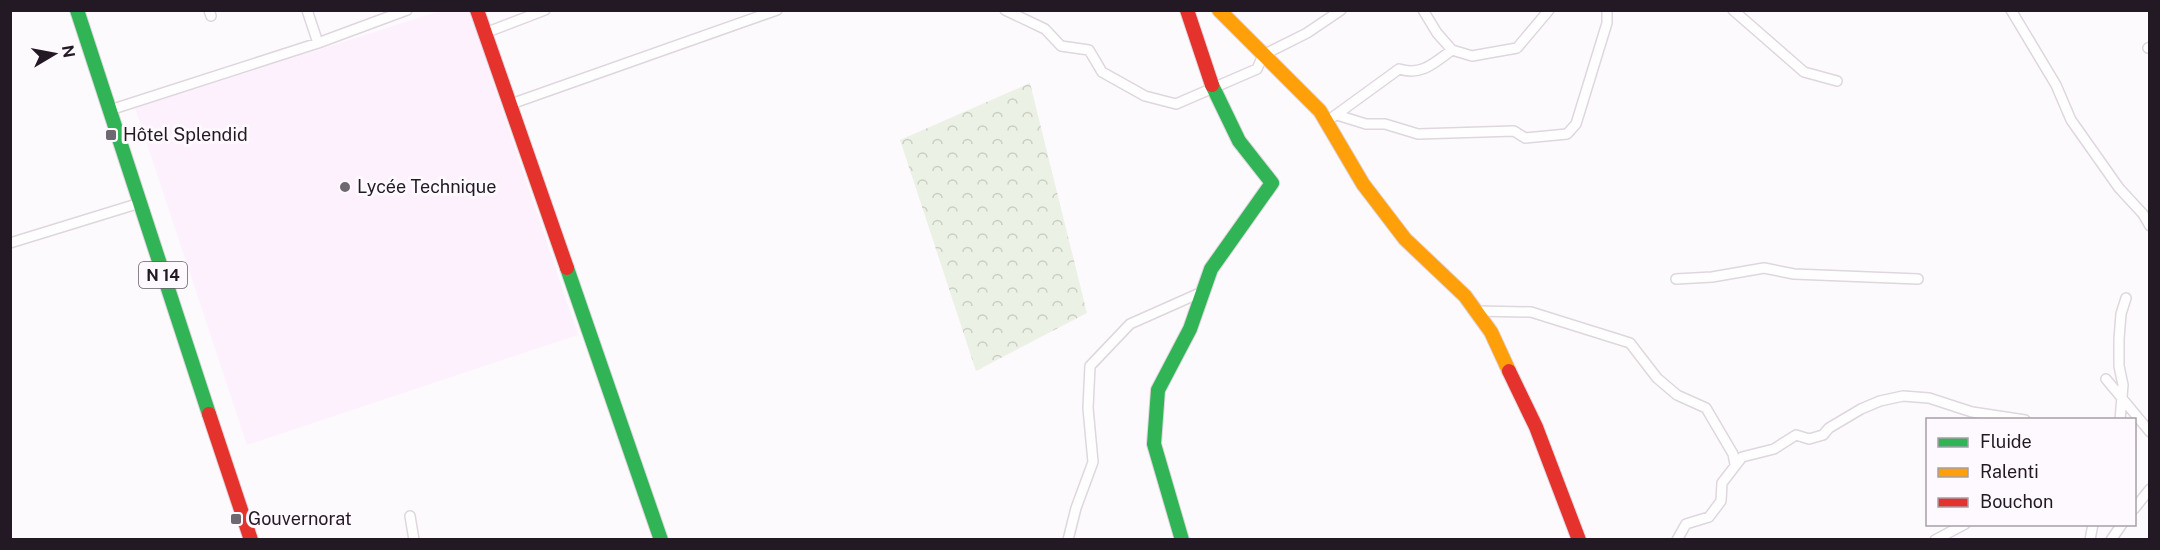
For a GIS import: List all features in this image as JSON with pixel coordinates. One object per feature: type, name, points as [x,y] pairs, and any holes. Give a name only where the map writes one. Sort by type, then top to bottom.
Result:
[{"type":"street","name":"N 14","points":[[77,10],[251,540]]},
{"type":"street","points":[[307,10],[318,43]]},
{"type":"street","points":[[110,110],[318,43],[391,13],[407,10]]},
{"type":"street","points":[[477,10],[661,540]]},
{"type":"street","points":[[486,33],[545,10]]},
{"type":"street","points":[[511,104],[777,10]]},
{"type":"street","points":[[1005,10],[1045,29],[1061,46],[1089,50],[1102,72],[1144,96],[1176,104],[1257,69],[1263,55],[1308,33],[1341,10]]},
{"type":"street","points":[[1182,540],[1154,444],[1158,390],[1190,329],[1211,269],[1272,183],[1239,141],[1213,89],[1187,10]]},
{"type":"street","points":[[1219,10],[1320,111],[1331,119],[1363,184],[1405,239],[1466,296],[1491,332],[1536,427],[1579,540]]},
{"type":"street","points":[[1423,10],[1452,50],[1472,56],[1517,48],[1549,10]]},
{"type":"street","points":[[1331,119],[1385,124],[1418,134],[1514,131],[1525,138],[1568,134],[1576,124],[1606,23],[1607,10]]},
{"type":"street","points":[[1733,10],[1804,72],[1837,81]]},
{"type":"street","points":[[2011,10],[2056,85],[2071,120],[2119,189],[2143,214],[2150,226]]},
{"type":"street","points":[[1331,119],[1399,69],[1411,73],[1423,70],[1452,50]]},
{"type":"street","points":[[10,243],[140,203]]},
{"type":"street","points":[[1676,279],[1712,277],[1764,268],[1794,274],[1918,279]]},
{"type":"street","points":[[1068,540],[1076,508],[1093,462],[1088,408],[1090,366],[1130,324],[1202,292]]},
{"type":"street","points":[[2120,418],[2119,339],[2121,314],[2126,298]]},
{"type":"street","points":[[1476,311],[1531,312],[1630,343],[1657,378],[1677,395],[1706,408],[1733,454],[1735,464]]},
{"type":"street","points":[[2106,379],[2150,432]]},
{"type":"street","points":[[1677,540],[1686,524],[1709,517],[1720,501],[1722,483],[1742,458],[1774,449],[1796,435],[1809,439],[1823,435],[1829,428],[1880,401],[1903,396],[1929,398],[1972,412],[2012,418]]},
{"type":"street","points":[[2136,506],[2150,489]]},
{"type":"street","points":[[410,516],[414,540]]},
{"type":"street","points":[[1935,540],[1963,526]]},
{"type":"street","points":[[2111,540],[2121,526]]},
{"type":"shaded area","name":"Lycée Technique","points":[[443,10],[469,11],[578,335],[247,445],[135,108]]},
{"type":"green space","points":[[1030,83],[1087,313],[976,371],[900,140]]},
{"type":"traffic: fast","points":[[77,10],[209,414]]},
{"type":"traffic: fast","points":[[1182,540],[1154,444],[1158,390],[1190,329],[1211,269],[1272,183],[1239,141],[1212,85]]},
{"type":"traffic: fast","points":[[567,268],[661,540]]},
{"type":"traffic: slow","points":[[1219,10],[1320,111],[1363,184],[1405,239],[1465,296],[1491,332],[1509,371]]},
{"type":"traffic: jam","points":[[477,10],[567,268]]},
{"type":"traffic: jam","points":[[1187,10],[1212,85]]},
{"type":"traffic: jam","points":[[1509,371],[1536,427],[1579,540]]},
{"type":"traffic: jam","points":[[209,414],[251,540]]},
{"type":"place","name":"Hôtel Splendid","points":[[111,135]]},
{"type":"place","name":"Lycée Technique","points":[[345,187]]},
{"type":"place","name":"Gouvernorat","points":[[236,519]]}]
